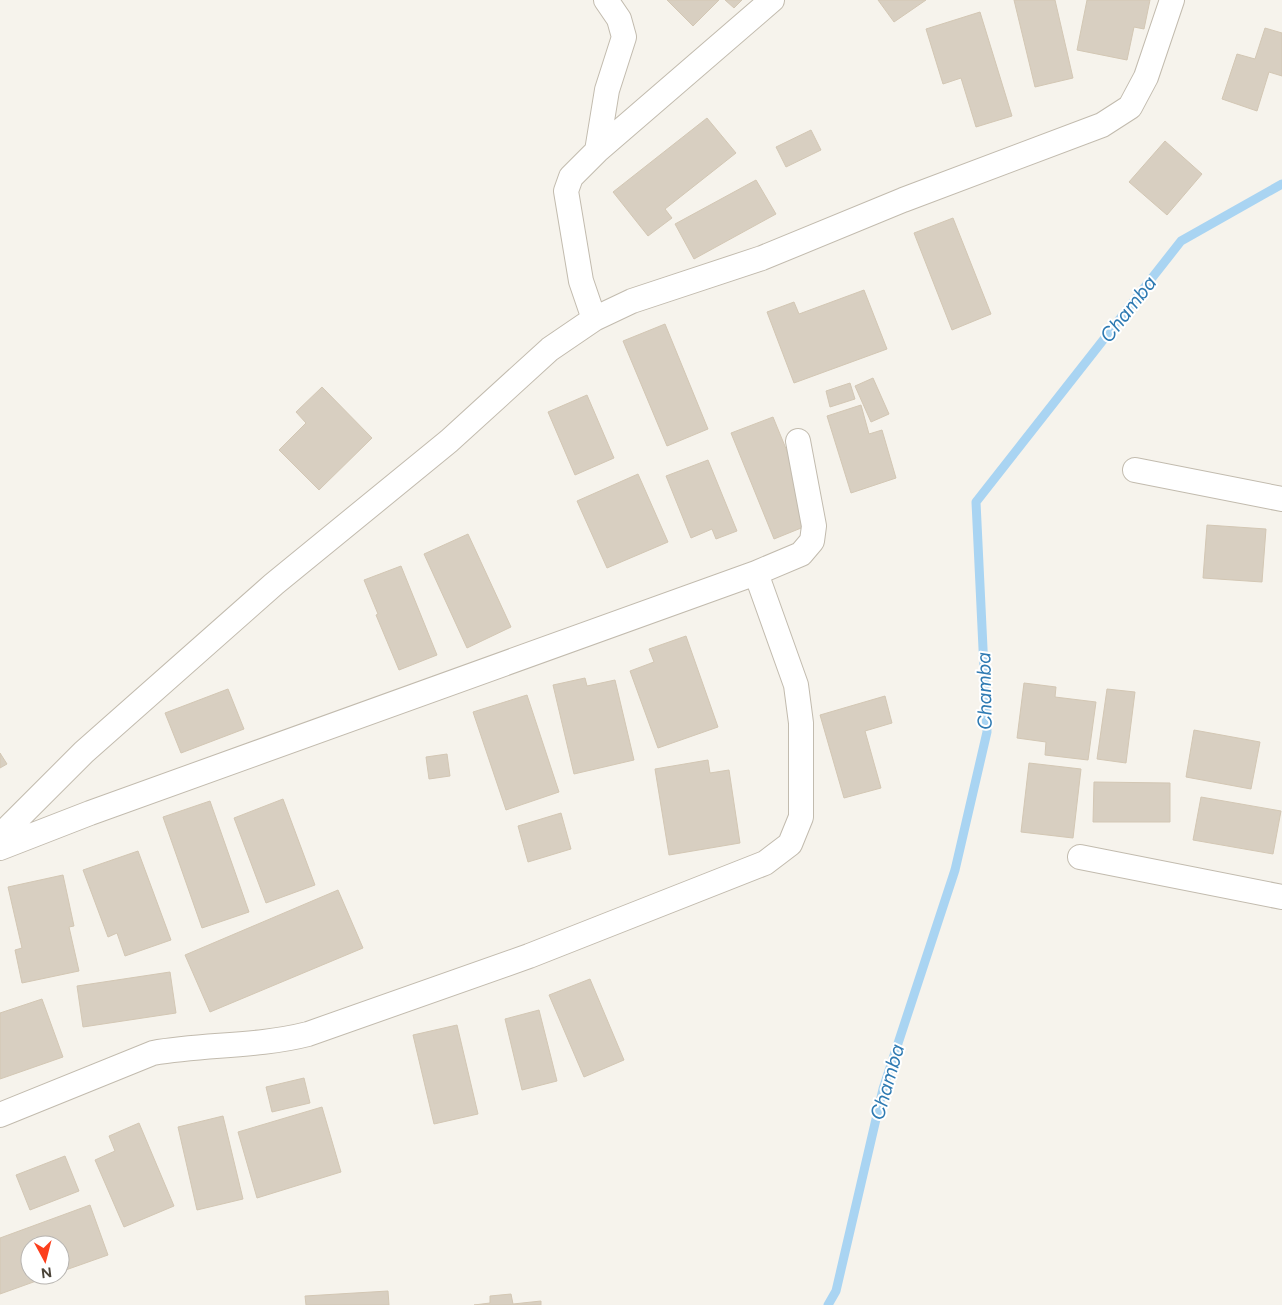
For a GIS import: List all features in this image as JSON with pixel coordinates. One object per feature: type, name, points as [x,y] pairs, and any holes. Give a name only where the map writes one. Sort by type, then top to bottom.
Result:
[{"type":"street","points":[[597,151],[607,90],[624,37],[619,19],[606,0]]},
{"type":"street","points":[[594,319],[582,281],[566,191],[571,177],[597,151],[772,0]]},
{"type":"street","points":[[0,836],[84,752],[267,591],[449,441],[550,349],[594,319],[632,300],[762,258],[903,200],[1102,125],[1130,107],[1134,100],[1146,77],[1172,0]]},
{"type":"street","points":[[0,848],[90,813],[756,573],[801,554],[812,541],[814,526],[798,441]]},
{"type":"street","points":[[1135,470],[1282,498]]},
{"type":"street","points":[[0,1116],[153,1054],[175,1049],[286,1040],[308,1034],[529,956],[765,862],[790,844],[801,817],[801,723],[796,685],[756,573]]},
{"type":"street","points":[[1080,857],[1282,897]]},
{"type":"building","points":[[667,0],[719,0],[693,26]]},
{"type":"building","points":[[725,0],[742,0],[734,8]]},
{"type":"building","points":[[878,0],[926,0],[894,22]]},
{"type":"building","points":[[1014,0],[1055,0],[1073,78],[1035,87]]},
{"type":"building","points":[[1087,0],[1150,0],[1144,29],[1134,27],[1127,60],[1077,50]]},
{"type":"building","points":[[980,12],[1012,116],[976,127],[961,78],[943,84],[926,29]]},
{"type":"building","points":[[1265,28],[1282,33],[1282,76],[1269,72],[1257,111],[1222,99],[1237,54],[1255,59]]},
{"type":"building","points":[[707,118],[736,153],[665,209],[672,218],[648,236],[613,192]]},
{"type":"building","points":[[811,130],[821,150],[786,167],[776,147]]},
{"type":"building","points":[[1165,141],[1202,174],[1167,215],[1129,182]]},
{"type":"building","points":[[756,180],[776,214],[694,259],[675,224]]},
{"type":"building","points":[[953,218],[991,314],[952,330],[914,233]]},
{"type":"building","points":[[864,290],[887,349],[794,383],[767,312],[794,302],[799,314]]},
{"type":"building","points":[[665,324],[708,429],[667,446],[623,341]]},
{"type":"building","points":[[873,378],[889,414],[871,422],[855,386]]},
{"type":"building","points":[[850,383],[855,399],[830,407],[826,391]]},
{"type":"building","points":[[322,387],[372,438],[319,490],[279,450],[306,423],[296,412]]},
{"type":"building","points":[[587,395],[614,458],[575,475],[548,412]]},
{"type":"building","points":[[861,405],[869,434],[882,430],[896,478],[851,493],[827,416]]},
{"type":"building","points":[[773,417],[816,522],[774,539],[731,433]]},
{"type":"building","points":[[708,460],[737,531],[716,539],[712,529],[691,538],[666,476]]},
{"type":"building","points":[[638,474],[668,542],[607,568],[577,501]]},
{"type":"building","points":[[1207,525],[1266,529],[1262,582],[1203,578]]},
{"type":"building","points":[[468,534],[511,627],[467,648],[424,554]]},
{"type":"building","points":[[401,566],[437,655],[399,670],[376,615],[378,614],[364,580]]},
{"type":"building","points":[[686,636],[718,727],[658,748],[630,671],[654,662],[649,649]]},
{"type":"building","points":[[585,678],[587,686],[615,680],[634,760],[574,774],[553,685]]},
{"type":"building","points":[[1024,683],[1056,687],[1055,697],[1096,702],[1088,760],[1045,755],[1046,742],[1017,738]]},
{"type":"building","points":[[228,689],[244,729],[181,753],[165,713]]},
{"type":"building","points":[[1107,689],[1135,692],[1126,763],[1097,759]]},
{"type":"building","points":[[527,695],[559,792],[506,810],[473,712]]},
{"type":"building","points":[[885,696],[892,723],[865,731],[881,788],[844,798],[820,715]]},
{"type":"building","points":[[1194,730],[1260,742],[1251,789],[1186,777]]},
{"type":"building","points":[[0,753],[7,764],[0,768]]},
{"type":"building","points":[[447,754],[450,776],[429,779],[426,757]]},
{"type":"building","points":[[708,760],[710,773],[729,770],[740,843],[669,855],[655,769]]},
{"type":"building","points":[[1029,763],[1081,769],[1073,838],[1021,832]]},
{"type":"building","points":[[1094,782],[1170,783],[1170,822],[1093,822]]},
{"type":"building","points":[[1201,797],[1281,811],[1273,854],[1193,840]]},
{"type":"building","points":[[283,799],[315,885],[266,903],[234,818]]},
{"type":"building","points":[[210,801],[249,912],[202,928],[163,817]]},
{"type":"building","points":[[561,813],[571,849],[528,862],[518,826]]},
{"type":"building","points":[[138,851],[171,940],[125,956],[117,933],[108,937],[83,870]]},
{"type":"building","points":[[63,875],[74,926],[69,927],[79,971],[22,983],[15,950],[22,948],[8,887]]},
{"type":"building","points":[[338,890],[363,948],[210,1012],[185,955]]},
{"type":"building","points":[[170,972],[176,1013],[83,1027],[77,986]]},
{"type":"building","points":[[590,979],[624,1060],[584,1077],[549,995]]},
{"type":"building","points":[[42,999],[63,1057],[0,1079],[0,1013]]},
{"type":"building","points":[[539,1010],[557,1081],[522,1090],[505,1019]]},
{"type":"building","points":[[457,1025],[478,1114],[434,1124],[413,1035]]},
{"type":"building","points":[[304,1078],[310,1103],[272,1112],[266,1087]]},
{"type":"building","points":[[322,1107],[341,1172],[257,1198],[238,1132]]},
{"type":"building","points":[[223,1116],[243,1199],[197,1210],[178,1127]]},
{"type":"building","points":[[139,1123],[174,1206],[124,1227],[95,1160],[115,1151],[109,1136]]},
{"type":"building","points":[[65,1156],[79,1191],[30,1210],[16,1175]]},
{"type":"building","points":[[90,1205],[108,1255],[70,1268],[70,1235],[20,1235],[20,1285],[25,1285],[0,1294],[0,1238]]},
{"type":"building","points":[[388,1291],[389,1305],[306,1305],[305,1296]]},
{"type":"building","points":[[511,1294],[513,1304],[541,1301],[541,1305],[474,1305],[490,1303],[490,1296]]},
{"type":"waterway","name":"Chamba","points":[[828,1305],[836,1291],[883,1089],[955,870],[987,732],[976,502],[1181,241],[1282,184]]}]
